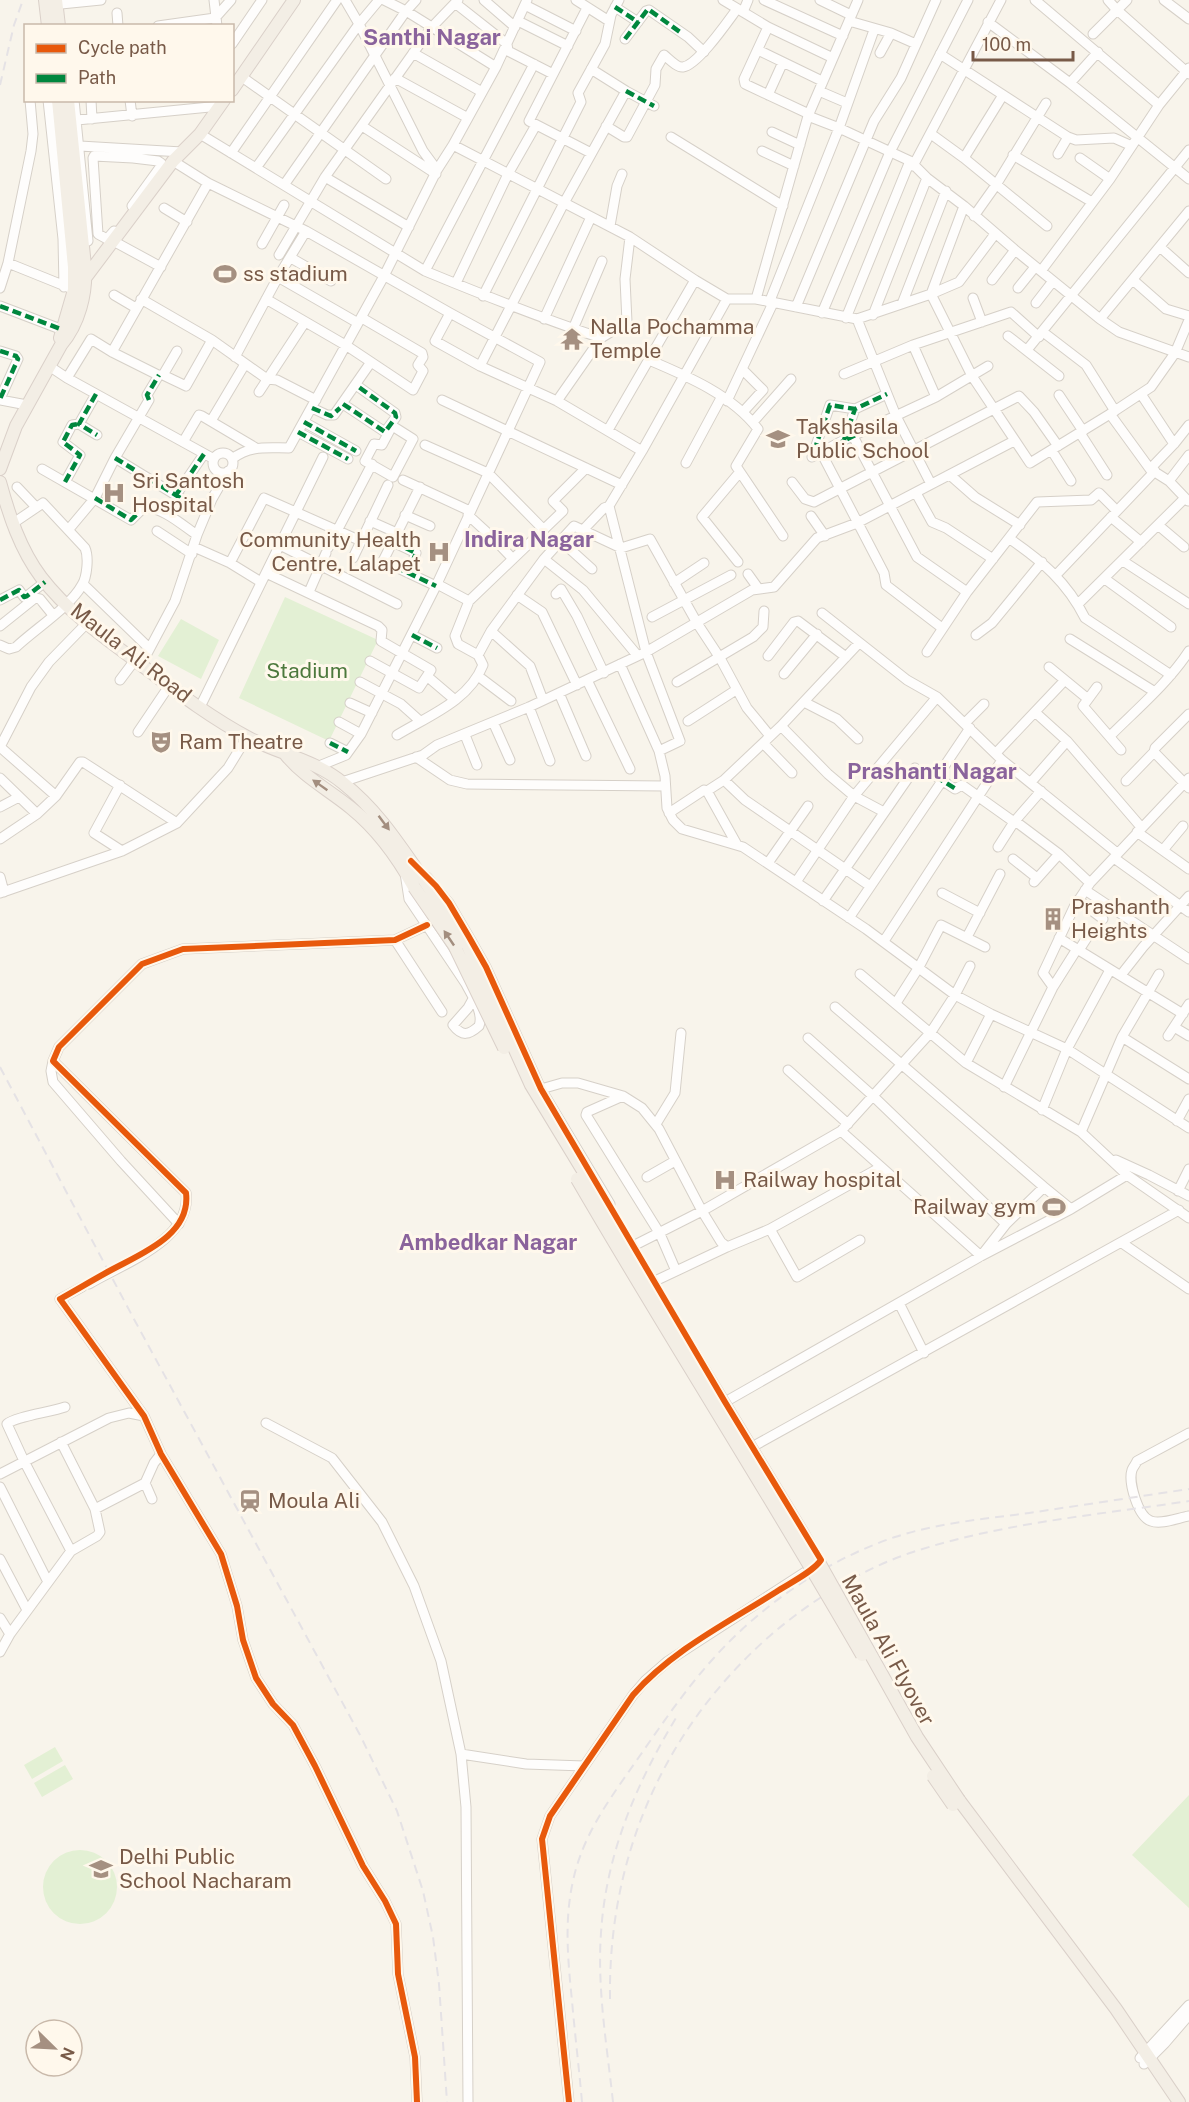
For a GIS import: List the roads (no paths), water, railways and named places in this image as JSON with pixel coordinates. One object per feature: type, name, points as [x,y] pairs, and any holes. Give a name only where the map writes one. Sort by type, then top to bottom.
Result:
[{"type":"main road","points":[[45,0],[48,24]]},
{"type":"main road","points":[[234,87],[294,0]]},
{"type":"main road","points":[[59,2],[59,24]]},
{"type":"main road","points":[[58,102],[79,279]]},
{"type":"main road","points":[[0,466],[16,426],[69,334],[74,310],[79,279],[68,102]]},
{"type":"main road","points":[[79,279],[115,242],[178,157],[200,134],[222,103]]},
{"type":"main road","points":[[61,345],[63,330],[74,310]]},
{"type":"main road","name":"Maula Ali Road","points":[[0,482],[12,524],[29,559],[45,582],[86,624],[169,686],[248,737],[286,755],[323,765],[344,781],[379,816],[408,866]]},
{"type":"main road","name":"Maula Ali Road","points":[[286,755],[298,770],[352,809],[381,838],[395,847]]},
{"type":"main road","points":[[352,809],[361,799]]},
{"type":"main road","name":"Maula Ali Flyover","points":[[408,866],[419,884],[468,946],[531,1085],[802,1532],[956,1803],[1056,1927],[1145,2058]]},
{"type":"main road","points":[[1145,2058],[1170,2102]]},
{"type":"main road","points":[[1145,2058],[1179,2102]]},
{"type":"street","points":[[63,24],[59,2],[101,0]]},
{"type":"street","points":[[214,0],[216,22]]},
{"type":"street","points":[[216,22],[231,0]]},
{"type":"street","points":[[234,41],[262,0]]},
{"type":"street","points":[[231,153],[337,0]]},
{"type":"street","points":[[345,0],[375,57],[393,82],[423,151],[437,172]]},
{"type":"street","points":[[256,168],[359,24],[379,0]]},
{"type":"street","points":[[384,0],[406,11],[496,67]]},
{"type":"street","points":[[284,185],[416,0]]},
{"type":"street","points":[[484,0],[516,24],[568,46]]},
{"type":"street","points":[[723,0],[768,27],[833,58]]},
{"type":"street","points":[[606,126],[627,137],[651,104],[656,69],[664,55],[682,67],[704,52],[748,0]]},
{"type":"street","points":[[764,0],[843,36]]},
{"type":"street","points":[[819,0],[874,30],[891,33],[916,44]]},
{"type":"street","points":[[756,299],[809,115],[858,0]]},
{"type":"street","points":[[796,307],[874,121],[901,78],[936,0]]},
{"type":"street","points":[[822,313],[890,152],[968,0]]},
{"type":"street","points":[[846,318],[912,163],[931,134],[1001,0]]},
{"type":"street","points":[[1039,3],[1051,0]]},
{"type":"street","points":[[1018,288],[1038,269],[1092,202],[1159,105],[1188,71],[1108,0]]},
{"type":"street","points":[[1094,34],[1127,0]]},
{"type":"street","points":[[1164,0],[1189,20]]},
{"type":"street","points":[[279,255],[310,201],[345,149],[431,28],[457,1],[507,44],[508,51],[553,74]]},
{"type":"street","points":[[120,681],[149,648],[163,626],[175,601],[197,535],[212,499],[232,464],[232,459],[243,451],[256,448],[289,448],[347,346],[437,172],[496,67],[526,2],[576,31]]},
{"type":"street","points":[[591,153],[529,121],[576,31],[581,3],[609,21]]},
{"type":"street","points":[[483,296],[581,102],[578,93],[605,44],[609,21],[617,3],[638,22]]},
{"type":"street","points":[[1039,3],[1159,105]]},
{"type":"street","points":[[625,39],[649,10],[704,52]]},
{"type":"street","points":[[117,13],[118,24]]},
{"type":"street","points":[[187,24],[216,22]]},
{"type":"street","points":[[988,22],[1070,83],[1135,141],[1174,166],[1189,179]]},
{"type":"street","points":[[768,27],[744,81],[748,87],[912,163],[927,178],[946,191],[1100,319],[1119,332],[1189,357]]},
{"type":"street","points":[[686,463],[743,370],[839,128],[874,30]]},
{"type":"street","points":[[880,53],[891,33]]},
{"type":"street","points":[[758,50],[783,62],[847,103]]},
{"type":"street","points":[[1070,83],[1098,51]]},
{"type":"street","points":[[413,53],[482,92]]},
{"type":"street","points":[[940,54],[1068,137],[1076,140],[1114,138],[1135,141]]},
{"type":"street","points":[[768,95],[783,62]]},
{"type":"street","points":[[425,271],[534,64]]},
{"type":"street","points":[[591,69],[651,104]]},
{"type":"street","points":[[242,77],[386,179]]},
{"type":"street","points":[[393,82],[468,118]]},
{"type":"street","points":[[480,366],[564,203],[626,91]]},
{"type":"street","points":[[964,158],[1003,95]]},
{"type":"street","points":[[0,288],[8,263],[33,134],[30,102]]},
{"type":"street","points":[[48,102],[63,239],[79,279]]},
{"type":"street","points":[[74,102],[80,146],[79,279]]},
{"type":"street","points":[[91,102],[92,119]]},
{"type":"street","points":[[130,102],[132,116]]},
{"type":"street","points":[[77,120],[132,116],[222,103]]},
{"type":"street","points":[[974,216],[996,185],[1046,103]]},
{"type":"street","points":[[456,283],[508,174],[536,125]]},
{"type":"street","points":[[362,126],[437,172]]},
{"type":"street","points":[[772,132],[800,146]]},
{"type":"street","points":[[200,134],[425,271],[483,296],[601,338]]},
{"type":"street","points":[[931,134],[1047,226]]},
{"type":"street","points":[[671,137],[783,206]]},
{"type":"street","points":[[1058,154],[1068,137]]},
{"type":"street","points":[[80,146],[134,154],[178,157],[208,183],[306,231],[540,362],[412,635],[361,734],[348,752],[323,765]]},
{"type":"street","points":[[453,146],[630,237],[727,299],[756,299],[857,319],[959,282],[995,234]]},
{"type":"street","points":[[1027,350],[1189,150]]},
{"type":"street","points":[[762,152],[794,166]]},
{"type":"street","points":[[134,154],[158,161],[161,166],[110,237],[105,239],[98,234],[93,158],[94,156],[134,154]]},
{"type":"street","points":[[1013,155],[1092,202]]},
{"type":"street","points":[[1080,158],[1110,179]]},
{"type":"street","points":[[610,226],[617,186],[622,174]]},
{"type":"street","points":[[326,177],[409,227]]},
{"type":"street","points":[[873,315],[927,178]]},
{"type":"street","points":[[112,352],[208,183]]},
{"type":"street","points":[[902,304],[946,191]]},
{"type":"street","points":[[262,244],[284,205]]},
{"type":"street","points":[[964,206],[931,294],[972,376],[1030,463],[1113,413],[1151,387],[1174,353],[1189,318],[1166,309],[1133,280]]},
{"type":"street","points":[[164,208],[187,222]]},
{"type":"street","points":[[1100,319],[1189,211]]},
{"type":"street","points":[[544,318],[591,216]]},
{"type":"street","points":[[235,357],[278,277],[306,231]]},
{"type":"street","points":[[557,401],[601,338],[627,322],[625,279],[630,237]]},
{"type":"street","points":[[115,242],[161,267]]},
{"type":"street","points":[[1160,248],[1189,273]]},
{"type":"street","points":[[992,280],[1015,250]]},
{"type":"street","points":[[291,258],[331,281]]},
{"type":"street","points":[[573,329],[602,261]]},
{"type":"street","points":[[8,263],[79,279]]},
{"type":"street","points":[[266,299],[347,346],[413,390],[423,371],[418,365],[423,357],[422,353],[278,277]]},
{"type":"street","points":[[608,430],[695,280]]},
{"type":"street","points":[[1036,303],[1053,281]]},
{"type":"street","points":[[114,295],[139,303],[212,340],[267,379],[277,380],[332,416],[343,404],[371,362]]},
{"type":"street","points":[[973,298],[981,322]]},
{"type":"street","points":[[583,530],[604,508],[609,506],[727,299]]},
{"type":"street","points":[[0,306],[63,330]]},
{"type":"street","points":[[843,374],[913,345],[1011,312],[1086,365],[1113,413],[1153,470],[1169,481],[1187,500],[1158,525],[1078,604]]},
{"type":"street","points":[[450,313],[435,340],[480,366],[557,401],[642,451]]},
{"type":"street","points":[[857,319],[896,416],[931,484]]},
{"type":"street","points":[[259,392],[305,322]]},
{"type":"street","points":[[1008,336],[1059,376]]},
{"type":"street","points":[[66,378],[91,339],[112,352],[186,386],[212,340]]},
{"type":"street","points":[[913,345],[936,397]]},
{"type":"street","points":[[0,351],[16,356],[18,359],[0,400],[27,405]]},
{"type":"street","points":[[69,529],[95,498],[149,400],[147,396],[177,351]]},
{"type":"street","points":[[649,360],[684,375],[724,399],[753,422],[758,429],[736,466],[783,536]]},
{"type":"street","points":[[211,421],[245,364]]},
{"type":"street","points":[[49,366],[66,378],[214,459]]},
{"type":"street","points":[[887,394],[855,409],[830,405],[812,457],[936,397],[988,366]]},
{"type":"street","points":[[743,370],[763,390],[743,412]]},
{"type":"street","points":[[753,422],[791,379]]},
{"type":"street","points":[[343,404],[385,432],[396,417],[395,413],[356,385]]},
{"type":"street","points":[[79,424],[96,394]]},
{"type":"street","points":[[1141,394],[1174,444]]},
{"type":"street","points":[[1059,395],[1107,475]]},
{"type":"street","points":[[792,482],[806,500],[811,502],[1019,396],[1034,412],[1071,481]]},
{"type":"street","points":[[442,400],[622,485]]},
{"type":"street","points":[[855,409],[849,438],[872,471],[916,557],[967,591]]},
{"type":"street","points":[[183,442],[199,415],[256,448]]},
{"type":"street","points":[[304,422],[356,451]]},
{"type":"street","points":[[65,482],[80,455],[63,442],[72,425],[79,424],[97,435]]},
{"type":"street","points":[[1056,575],[1114,514],[1189,425]]},
{"type":"street","points":[[392,427],[413,437],[394,477],[372,465],[365,461],[373,446],[382,445],[392,427]]},
{"type":"street","points":[[298,432],[348,459]]},
{"type":"street","points":[[344,781],[419,756],[437,745],[529,707],[603,673],[758,588],[771,588],[779,583],[812,542],[857,523],[1014,441]]},
{"type":"street","points":[[424,445],[488,473],[544,530]]},
{"type":"street","points":[[228,471],[217,470],[214,459],[221,453],[227,454],[232,459]]},
{"type":"street","points":[[176,495],[204,454]]},
{"type":"street","points":[[1169,481],[1189,455]]},
{"type":"street","points":[[200,707],[323,457]]},
{"type":"street","points":[[115,458],[187,502]]},
{"type":"street","points":[[824,458],[885,573],[886,585],[942,628]]},
{"type":"street","points":[[309,592],[337,530],[372,465]]},
{"type":"street","points":[[397,735],[461,697],[478,676],[483,665],[478,656],[458,644],[455,636],[469,601],[562,511],[553,501],[586,468]]},
{"type":"street","points":[[42,469],[132,521],[143,508],[159,510],[197,535]]},
{"type":"street","points":[[738,562],[702,517],[739,472]]},
{"type":"street","points":[[950,475],[975,497],[1020,525]]},
{"type":"street","points":[[403,480],[469,513],[513,559]]},
{"type":"street","points":[[353,558],[388,485]]},
{"type":"street","points":[[420,487],[382,564],[408,573],[469,601]]},
{"type":"street","points":[[6,505],[20,490],[36,507]]},
{"type":"street","points":[[916,493],[932,522],[946,528],[993,559]]},
{"type":"street","points":[[927,652],[967,591],[1037,502],[1091,500],[1099,493],[1114,514],[1141,542]]},
{"type":"street","points":[[230,563],[262,499],[297,512],[361,542]]},
{"type":"street","points":[[0,645],[9,649],[16,647],[66,603],[83,584],[87,553],[69,529],[43,503],[12,524]]},
{"type":"street","points":[[609,506],[621,548],[641,653],[680,741],[659,751]]},
{"type":"street","points":[[405,515],[430,526]]},
{"type":"street","points":[[811,516],[825,536]]},
{"type":"street","points":[[370,521],[416,553],[408,573]]},
{"type":"street","points":[[1158,525],[1184,547]]},
{"type":"street","points":[[478,656],[491,631],[517,595],[544,559],[574,526],[621,548],[650,539],[747,708],[766,739],[792,772]]},
{"type":"street","points":[[157,531],[193,550],[309,592],[380,627],[381,641],[431,669],[419,688],[370,661]]},
{"type":"street","points":[[1010,539],[1056,575],[1078,604],[1085,618],[1171,675]]},
{"type":"street","points":[[561,541],[592,569]]},
{"type":"street","points":[[280,545],[397,604]]},
{"type":"street","points":[[544,559],[583,590],[641,653]]},
{"type":"street","points":[[1123,561],[1189,604]]},
{"type":"street","points":[[976,635],[992,623],[1042,562]]},
{"type":"street","points":[[675,583],[705,563]]},
{"type":"street","points":[[748,574],[758,588]]},
{"type":"street","points":[[652,617],[731,575]]},
{"type":"street","points":[[1105,579],[1171,627]]},
{"type":"street","points":[[0,600],[19,590],[24,597],[27,596],[45,582]]},
{"type":"street","points":[[83,584],[149,648]]},
{"type":"street","points":[[556,594],[561,589],[569,601],[603,673]]},
{"type":"street","points":[[517,595],[542,612],[577,685]]},
{"type":"street","points":[[0,626],[35,598],[40,599],[53,615]]},
{"type":"street","points":[[677,682],[747,642],[761,630],[764,611]]},
{"type":"street","points":[[822,614],[907,680],[937,697],[999,756],[1115,856],[1185,909]]},
{"type":"street","points":[[768,656],[794,622],[800,622],[846,657]]},
{"type":"street","points":[[56,796],[0,747],[31,687],[50,662],[86,624]]},
{"type":"street","points":[[491,631],[530,666],[543,700]]},
{"type":"street","points":[[784,674],[818,634]]},
{"type":"street","points":[[412,635],[437,648]]},
{"type":"street","points":[[1070,639],[1155,692]]},
{"type":"street","points":[[669,813],[724,780],[781,726],[859,643]]},
{"type":"street","points":[[1110,736],[1171,675],[1189,651]]},
{"type":"street","points":[[620,664],[663,761],[669,813],[682,829],[736,843],[884,941],[955,994],[991,1014],[1067,1049],[1189,1128]]},
{"type":"street","points":[[1179,666],[1189,671]]},
{"type":"street","points":[[1049,667],[1088,699]]},
{"type":"street","points":[[478,676],[511,702]]},
{"type":"street","points":[[428,677],[455,700]]},
{"type":"street","points":[[587,680],[630,769]]},
{"type":"street","points":[[884,941],[976,801],[999,756],[1065,680]]},
{"type":"street","points":[[360,682],[401,704],[420,721]]},
{"type":"street","points":[[138,732],[169,686]]},
{"type":"street","points":[[1096,687],[1083,706],[1121,750]]},
{"type":"street","points":[[559,693],[586,756]]},
{"type":"street","points":[[688,722],[738,693]]},
{"type":"street","points":[[796,882],[854,796],[937,697]]},
{"type":"street","points":[[805,700],[837,719],[858,739]]},
{"type":"street","points":[[350,703],[372,713]]},
{"type":"street","points":[[849,918],[940,775],[968,725],[984,704]]},
{"type":"street","points":[[529,707],[550,761]]},
{"type":"street","points":[[1036,712],[1067,741],[1139,830],[1163,850],[1188,865]]},
{"type":"street","points":[[1126,781],[1189,714]]},
{"type":"street","points":[[339,722],[361,734]]},
{"type":"street","points":[[493,722],[510,760]]},
{"type":"street","points":[[781,726],[815,763],[854,796],[884,812]]},
{"type":"street","points":[[465,735],[477,765]]},
{"type":"street","points":[[0,877],[2,892],[122,851],[177,823],[228,768],[248,737]]},
{"type":"street","points":[[1031,782],[1067,741]]},
{"type":"street","points":[[330,743],[348,752]]},
{"type":"street","points":[[1053,987],[1042,973],[1078,900],[1139,830],[1187,783],[1154,752]]},
{"type":"street","points":[[419,756],[450,780],[466,784],[665,786]]},
{"type":"street","points":[[0,839],[36,814],[56,796],[80,762],[120,785],[177,823]]},
{"type":"street","points":[[823,901],[915,768]]},
{"type":"street","points":[[940,775],[977,796],[1059,854],[1088,887],[1189,958]]},
{"type":"street","points":[[0,778],[36,814]]},
{"type":"street","points":[[724,780],[745,800],[870,886]]},
{"type":"street","points":[[120,785],[94,833],[122,851]]},
{"type":"street","points":[[707,791],[736,843]]},
{"type":"street","points":[[998,847],[1014,822],[1041,791]]},
{"type":"street","points":[[0,807],[19,797]]},
{"type":"street","points":[[768,863],[808,806]]},
{"type":"street","points":[[1163,850],[1183,826]]},
{"type":"street","points":[[1013,859],[1035,880],[1059,854]]},
{"type":"street","points":[[473,999],[466,984],[409,899],[404,879],[408,866],[442,895],[469,937],[486,967],[542,1089],[821,1562],[660,1667],[633,1695],[550,1816],[542,1839],[569,2102]]},
{"type":"street","points":[[967,937],[1000,874]]},
{"type":"street","points":[[942,893],[980,913]]},
{"type":"street","points":[[1121,975],[1154,935],[1185,909],[1189,896]]},
{"type":"street","points":[[1078,900],[1103,919]]},
{"type":"street","points":[[179,1224],[53,1082],[51,1071],[59,1047],[142,964],[183,949],[395,940],[427,925]]},
{"type":"street","points":[[896,1003],[919,967],[941,925],[985,947]]},
{"type":"street","points":[[1004,1087],[1053,987],[1090,933]]},
{"type":"street","points":[[1059,938],[1183,1014]]},
{"type":"street","points":[[395,940],[442,1012]]},
{"type":"street","points":[[633,1246],[702,1211],[841,1131],[931,1032],[970,966]]},
{"type":"street","points":[[1042,1110],[1067,1049],[1110,970]]},
{"type":"street","points":[[860,974],[966,1063],[1081,1132],[1127,1175],[1189,1218]]},
{"type":"street","points":[[1081,1132],[1122,1037],[1159,974]]},
{"type":"street","points":[[1168,1036],[1189,1004]]},
{"type":"street","points":[[835,1007],[1071,1209]]},
{"type":"street","points":[[966,1063],[991,1014]]},
{"type":"street","points":[[1174,1027],[1189,1036]]},
{"type":"street","points":[[656,1124],[675,1094],[681,1033]]},
{"type":"street","points":[[1122,1037],[1189,1079]]},
{"type":"street","points":[[808,1038],[873,1096],[1006,1224]]},
{"type":"street","points":[[53,1061],[184,1189],[187,1205],[179,1224],[146,1253],[60,1299],[144,1416],[161,1454],[221,1554],[237,1606],[243,1640],[256,1678],[273,1704],[293,1725],[363,1866],[385,1901],[396,1924],[398,1974],[415,2057],[417,2102]]},
{"type":"street","points":[[788,1070],[848,1124]]},
{"type":"street","points":[[542,1089],[568,1082],[596,1087],[623,1096],[642,1108],[656,1124],[702,1211],[721,1242],[727,1247]]},
{"type":"street","points":[[623,1096],[587,1112],[586,1115],[660,1234],[676,1271]]},
{"type":"street","points":[[1177,1121],[1189,1099]]},
{"type":"street","points":[[841,1131],[981,1256]]},
{"type":"street","points":[[1111,1158],[1149,1174],[1189,1196]]},
{"type":"street","points":[[647,1177],[675,1161]]},
{"type":"street","points":[[655,1281],[770,1229],[881,1167]]},
{"type":"street","points":[[1178,1191],[1189,1169]]},
{"type":"street","points":[[726,1402],[981,1256],[1071,1209],[1127,1175]]},
{"type":"street","points":[[981,1256],[1006,1224],[1044,1187]]},
{"type":"street","points":[[752,1447],[1179,1210]]},
{"type":"street","points":[[770,1229],[797,1277],[860,1240]]},
{"type":"street","points":[[1122,1243],[1189,1289]]},
{"type":"street","points":[[899,1303],[924,1353]]},
{"type":"street","points":[[65,1407],[7,1424],[71,1551]]},
{"type":"street","points":[[0,1474],[109,1418],[129,1413],[144,1416]]},
{"type":"street","points":[[266,1423],[332,1458],[382,1522],[414,1586],[441,1661],[461,1754],[466,1807],[468,2102]]},
{"type":"street","points":[[1189,1433],[1137,1461],[1132,1468],[1131,1478],[1137,1502],[1144,1517],[1149,1521],[1157,1522],[1189,1516]]},
{"type":"street","points":[[0,1652],[10,1634],[71,1551],[100,1532],[95,1509],[61,1442]]},
{"type":"street","points":[[95,1509],[145,1483],[153,1463],[161,1454]]},
{"type":"street","points":[[145,1483],[152,1499]]},
{"type":"street","points":[[0,1486],[48,1582]]},
{"type":"street","points":[[0,1559],[27,1610]]},
{"type":"street","points":[[0,1618],[10,1634]]},
{"type":"street","points":[[461,1754],[526,1764],[584,1766]]},
{"type":"street","points":[[1145,2058],[1189,2005]]},
{"type":"street","points":[[1145,2058],[1189,2015]]},
{"type":"railway","points":[[0,85],[14,25],[23,0]]},
{"type":"railway","points":[[0,1067],[360,1735],[397,1811],[423,1891],[433,1937],[439,1984],[447,2102]]},
{"type":"railway","points":[[582,2102],[568,1941],[568,1911],[578,1863],[591,1831],[619,1786],[683,1695],[731,1640],[773,1603],[819,1572],[844,1558],[895,1537],[961,1522],[1189,1489]]},
{"type":"railway","points":[[610,1999],[612,1946],[619,1895],[632,1845],[650,1798],[673,1753],[701,1711],[734,1671],[772,1634],[839,1586],[875,1567],[913,1552],[946,1542],[1015,1527],[1189,1501]]},
{"type":"railway","points":[[613,2102],[600,1975],[604,1904],[609,1875],[625,1821],[648,1768],[676,1718]]},
{"type":"place","name":"ss stadium","points":[[225,274]]},
{"type":"place","name":"Nalla Pochamma Temple","points":[[572,339]]},
{"type":"place","name":"Takshasila Public School","points":[[778,439]]},
{"type":"place","name":"Sri Santosh Hospital","points":[[114,493]]},
{"type":"place","name":"Community Health Centre, Lalapet","points":[[439,552]]},
{"type":"place","name":"Ram Theatre","points":[[161,742]]},
{"type":"place","name":"Prashanth Heights","points":[[1053,919]]},
{"type":"place","name":"Railway hospital","points":[[725,1180]]},
{"type":"place","name":"Railway gym","points":[[1054,1207]]},
{"type":"place","name":"Moula Ali","points":[[250,1501]]},
{"type":"place","name":"Delhi Public School Nacharam","points":[[101,1869]]},
{"type":"district","name":"Santhi Nagar","points":[[432,37]]},
{"type":"district","name":"Indira Nagar","points":[[529,539]]},
{"type":"district","name":"Prashanti Nagar","points":[[932,771]]},
{"type":"district","name":"Ambedkar Nagar","points":[[488,1242]]},
{"type":"park label","name":"Stadium","points":[[307,671]]}]
